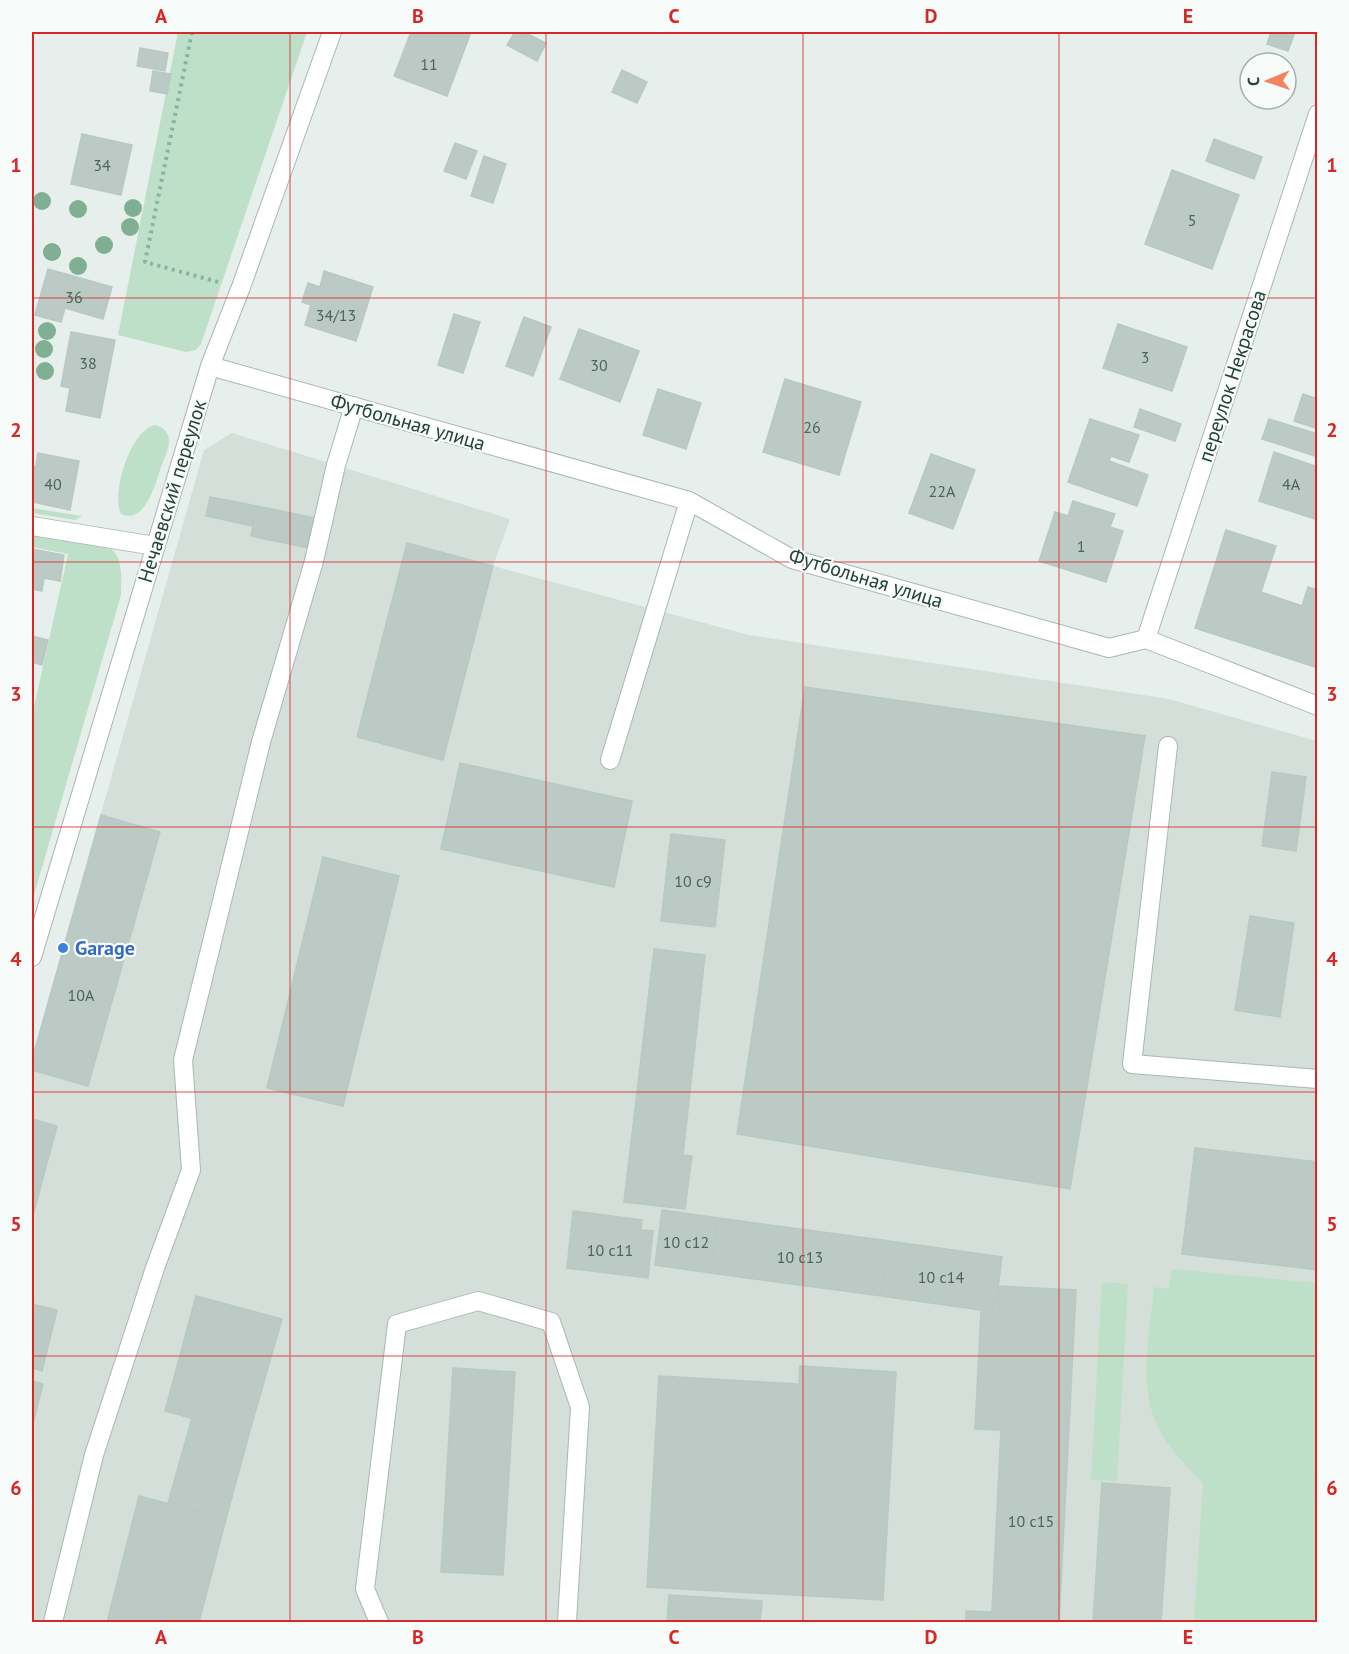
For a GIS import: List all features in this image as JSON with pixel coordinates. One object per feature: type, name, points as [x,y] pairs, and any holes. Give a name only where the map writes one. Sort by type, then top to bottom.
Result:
[{"type":"street","name":"Нечаевский переулок","points":[[32,957],[210,366],[241,288],[332,32]]},
{"type":"street","name":"переулок Некрасова","points":[[1146,639],[1317,114]]},
{"type":"street","name":"Футбольная улица","points":[[210,366],[689,501],[792,559],[1109,648],[1146,639]]},
{"type":"street","points":[[53,1623],[94,1455],[155,1268],[191,1170],[183,1060],[261,742],[314,561],[336,465],[354,406]]},
{"type":"street","points":[[610,760],[689,501]]},
{"type":"street","points":[[32,526],[155,546]]},
{"type":"street","points":[[1146,639],[1317,706]]},
{"type":"street","points":[[1168,746],[1132,1064],[1317,1079]]},
{"type":"street","points":[[379,1623],[364,1589],[397,1324],[478,1301],[552,1322],[580,1407],[567,1623]]},
{"type":"path","points":[[192,32],[145,262],[241,288]]},
{"type":"shaded area","points":[[232,433],[510,519],[493,566],[749,635],[1169,699],[1317,741],[1317,1622],[32,1622],[32,1057],[204,450]]},
{"type":"green space","points":[[178,32],[307,32],[201,344],[196,350],[186,352],[118,335]]},
{"type":"green space","points":[[154,425],[164,430],[169,440],[156,483],[148,501],[137,514],[129,516],[121,514],[119,492],[125,464],[137,439],[145,430]]},
{"type":"green space","points":[[32,508],[82,516],[75,520],[32,513]]},
{"type":"green space","points":[[32,533],[89,541],[109,548],[118,557],[121,595],[32,902],[32,716],[68,554],[32,547]]},
{"type":"green space","points":[[1172,1269],[1317,1283],[1317,1622],[1194,1622],[1203,1483],[1175,1453],[1161,1433],[1153,1416],[1147,1380],[1154,1287],[1169,1289]]},
{"type":"green space","points":[[1102,1282],[1128,1284],[1117,1481],[1091,1480]]},
{"type":"building","points":[[411,32],[471,32],[447,96],[394,76]]},
{"type":"building","points":[[515,32],[524,32],[546,43],[537,61],[507,45]]},
{"type":"building","points":[[1271,32],[1295,32],[1288,51],[1267,44]]},
{"type":"building","points":[[140,48],[168,53],[165,71],[137,66]]},
{"type":"building","points":[[622,70],[647,82],[637,103],[612,92]]},
{"type":"building","points":[[153,71],[171,74],[167,94],[150,91]]},
{"type":"building","points":[[82,134],[132,145],[121,195],[71,184]]},
{"type":"building","points":[[1214,139],[1262,157],[1254,179],[1206,161]]},
{"type":"building","points":[[455,143],[477,151],[466,179],[444,171]]},
{"type":"building","points":[[484,156],[506,164],[493,203],[471,196]]},
{"type":"building","points":[[1172,170],[1239,195],[1212,269],[1145,244]]},
{"type":"building","points":[[48,269],[112,287],[103,319],[65,308],[61,322],[35,315]]},
{"type":"building","points":[[324,271],[373,287],[356,341],[305,325],[311,305],[302,302],[308,283],[320,287]]},
{"type":"building","points":[[454,314],[480,322],[463,373],[438,365]]},
{"type":"building","points":[[524,317],[551,327],[533,376],[506,366]]},
{"type":"building","points":[[1118,324],[1187,347],[1172,391],[1103,368]]},
{"type":"building","points":[[579,329],[639,351],[620,402],[560,379]]},
{"type":"building","points":[[71,332],[115,340],[100,418],[66,411],[70,388],[61,386]]},
{"type":"building","points":[[785,379],[861,402],[839,475],[763,452]]},
{"type":"building","points":[[658,389],[701,403],[686,449],[643,435]]},
{"type":"building","points":[[1303,394],[1318,399],[1318,429],[1294,421]]},
{"type":"building","points":[[1140,409],[1181,424],[1175,441],[1134,427]]},
{"type":"building","points":[[1090,419],[1139,435],[1129,462],[1111,456],[1109,461],[1148,475],[1137,506],[1068,482]]},
{"type":"building","points":[[1269,419],[1318,434],[1318,457],[1262,439]]},
{"type":"building","points":[[1274,452],[1318,467],[1318,520],[1259,501]]},
{"type":"building","points":[[38,453],[79,461],[70,510],[32,502],[32,466],[36,466]]},
{"type":"building","points":[[931,454],[975,470],[953,529],[909,513]]},
{"type":"building","points":[[210,497],[257,506],[253,526],[206,516]]},
{"type":"building","points":[[1073,501],[1115,514],[1110,527],[1123,531],[1106,582],[1039,561],[1055,512],[1068,516]]},
{"type":"building","points":[[257,506],[315,518],[309,548],[251,536]]},
{"type":"building","points":[[1226,530],[1276,546],[1261,592],[1302,606],[1308,587],[1318,590],[1318,668],[1195,628]]},
{"type":"building","points":[[407,543],[493,566],[443,760],[357,737]]},
{"type":"building","points":[[32,549],[64,555],[60,581],[44,578],[42,591],[32,589]]},
{"type":"building","points":[[32,636],[48,640],[42,665],[32,662]]},
{"type":"building","points":[[805,687],[1145,736],[1070,1189],[737,1134]]},
{"type":"building","points":[[460,763],[632,801],[614,887],[441,849]]},
{"type":"building","points":[[1272,772],[1306,777],[1296,851],[1262,846]]},
{"type":"building","points":[[101,815],[160,832],[88,1086],[32,1070],[32,1060]]},
{"type":"building","points":[[671,834],[725,840],[715,927],[661,921]]},
{"type":"building","points":[[323,857],[399,876],[343,1106],[267,1088]]},
{"type":"building","points":[[1250,916],[1294,923],[1280,1017],[1235,1010]]},
{"type":"building","points":[[654,949],[705,955],[683,1155],[692,1156],[685,1209],[624,1202]]},
{"type":"building","points":[[32,1119],[57,1126],[32,1219]]},
{"type":"building","points":[[1195,1148],[1318,1162],[1318,1270],[1182,1254]]},
{"type":"building","points":[[662,1210],[718,1218],[711,1273],[655,1265]]},
{"type":"building","points":[[573,1211],[642,1220],[641,1230],[653,1231],[648,1278],[567,1268]]},
{"type":"building","points":[[718,1218],[889,1241],[881,1296],[711,1273]]},
{"type":"building","points":[[889,1241],[1002,1257],[995,1312],[881,1296]]},
{"type":"building","points":[[999,1286],[1076,1290],[1059,1622],[966,1622],[966,1611],[992,1612],[1001,1430],[975,1429],[981,1312],[997,1313]]},
{"type":"building","points":[[196,1296],[282,1319],[249,1434],[165,1411]]},
{"type":"building","points":[[32,1304],[57,1310],[42,1371],[32,1368]]},
{"type":"building","points":[[800,1366],[896,1372],[883,1600],[647,1587],[659,1376],[799,1384]]},
{"type":"building","points":[[453,1368],[515,1372],[503,1575],[441,1572]]},
{"type":"building","points":[[32,1381],[43,1384],[32,1427]]},
{"type":"building","points":[[192,1418],[249,1434],[226,1519],[168,1503]]},
{"type":"building","points":[[1102,1483],[1170,1488],[1161,1622],[1093,1622]]},
{"type":"building","points":[[139,1496],[226,1519],[199,1622],[107,1622]]},
{"type":"building","points":[[669,1595],[762,1601],[760,1622],[667,1622]]},
{"type":"place","name":"Garage","points":[[63,948]]}]
